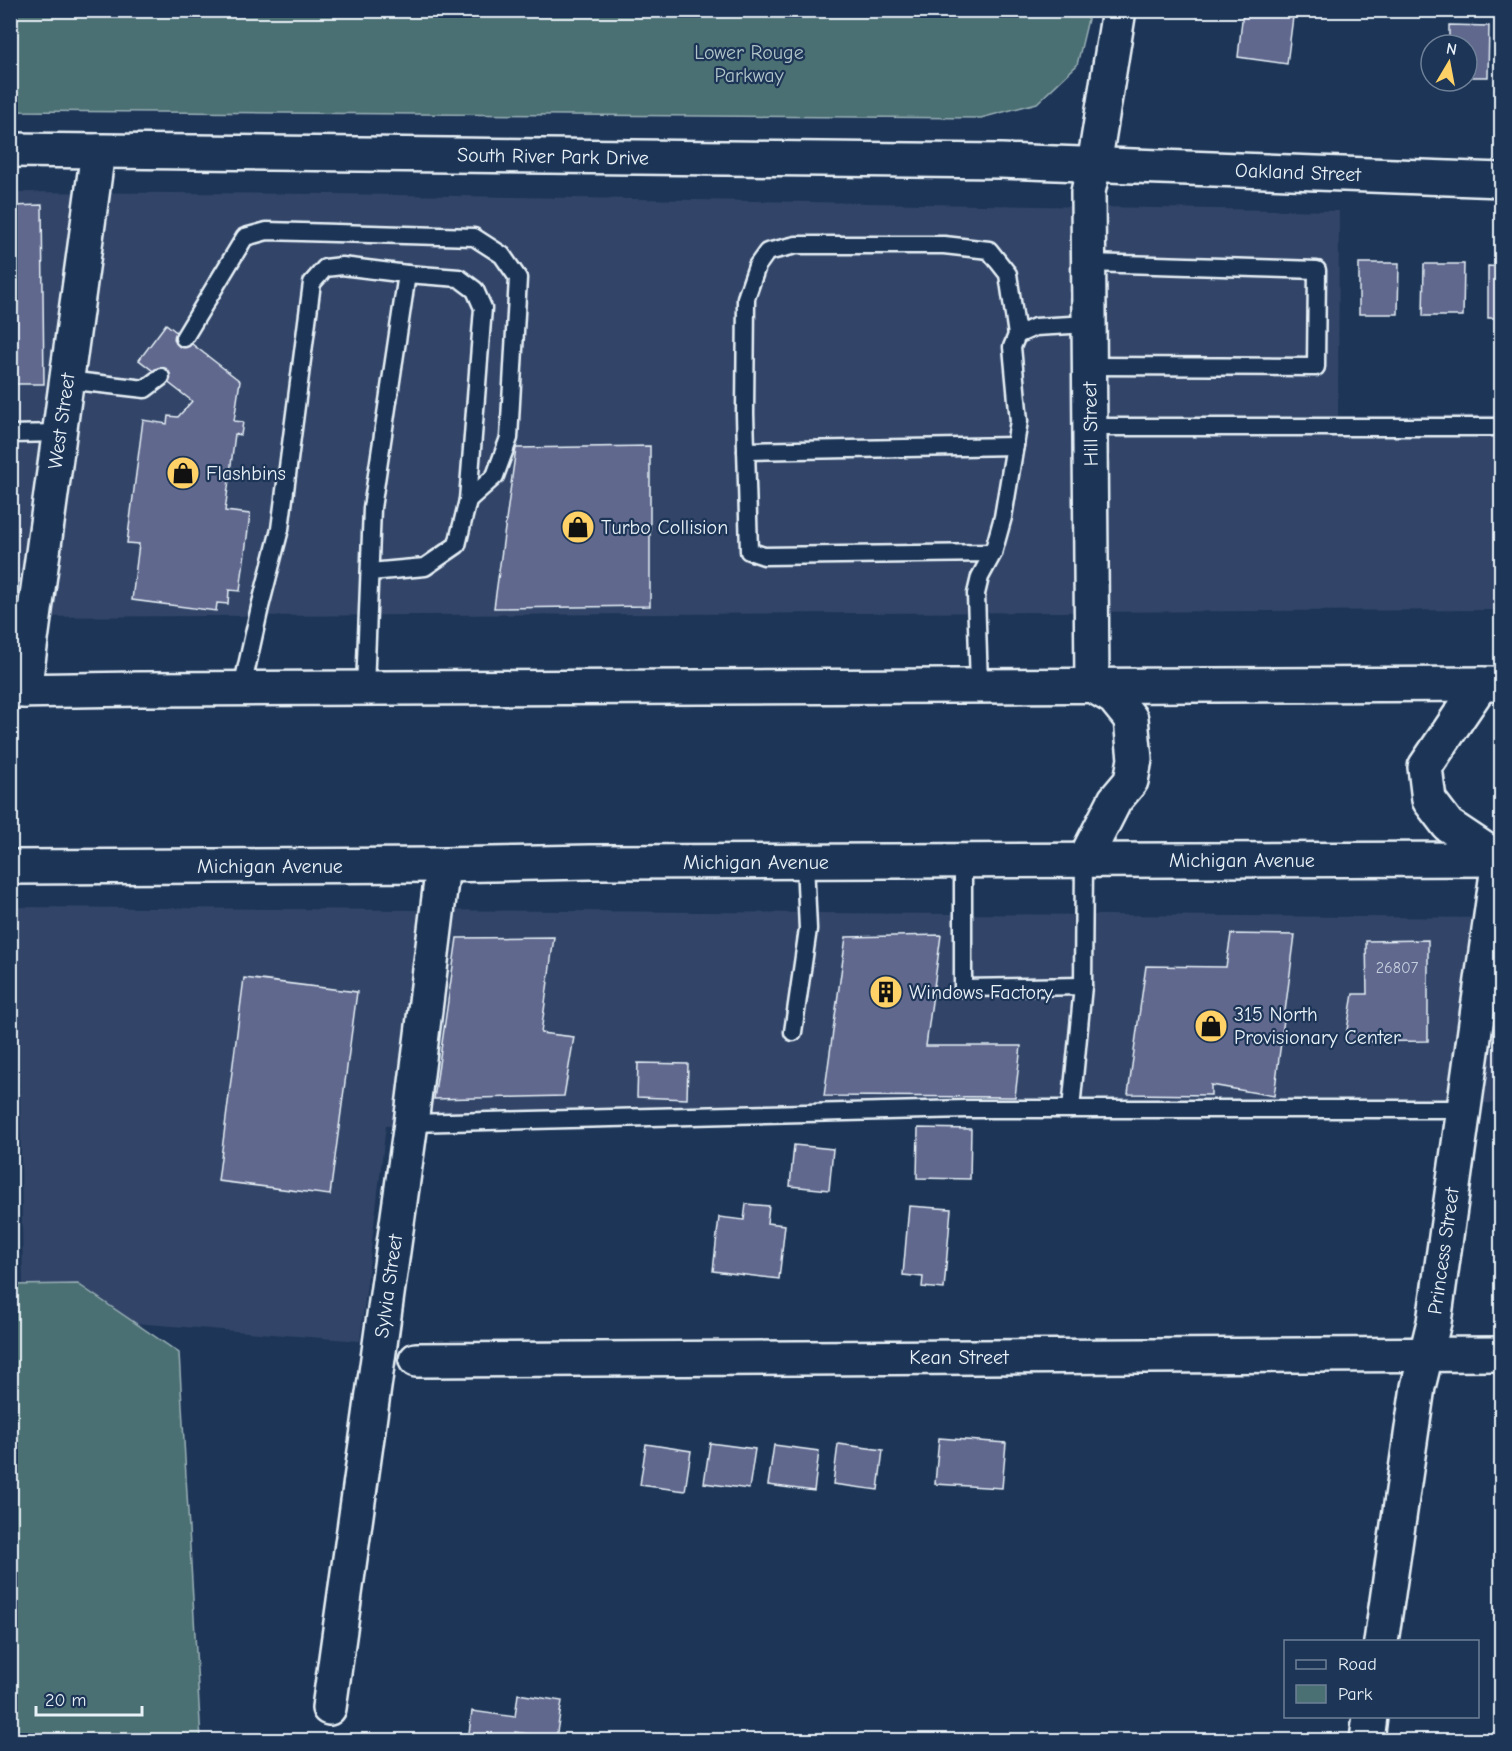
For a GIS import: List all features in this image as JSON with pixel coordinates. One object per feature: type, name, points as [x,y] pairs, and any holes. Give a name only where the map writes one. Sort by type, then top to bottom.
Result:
[{"type":"street","name":"Hill Street","points":[[1092,685],[1088,192],[1095,165],[1119,10]]},
{"type":"street","name":"South River Park Drive","points":[[10,150],[1001,160],[1095,165]]},
{"type":"street","name":"West Street","points":[[17,691],[59,434],[98,151]]},
{"type":"street","name":"Oakland Street","points":[[1095,165],[1502,180]]},
{"type":"street","points":[[17,691],[242,688],[1491,684]]},
{"type":"street","points":[[1491,684],[1425,767],[1429,800],[1448,825],[1500,859]]},
{"type":"street","points":[[1084,861],[1115,800],[1131,781],[1135,759],[1131,718],[1114,698],[1092,685]]},
{"type":"street","name":"Michigan Avenue","points":[[10,867],[590,862],[1500,859]]},
{"type":"street","name":"Princess Street","points":[[1381,1640],[1418,1387],[1434,1322],[1464,1109],[1491,994],[1500,859]]},
{"type":"street","name":"Sylvia Street","points":[[328,1708],[411,1123],[443,865]]},
{"type":"street","name":"Kean Street","points":[[416,1360],[1502,1354]]},
{"type":"street","points":[[1366,1740],[1370,1718]]},
{"type":"lane","points":[[184,338],[245,237],[267,231],[474,237],[502,255],[518,278],[509,438],[495,476],[468,500]]},
{"type":"lane","points":[[979,685],[976,594],[980,577],[993,553],[1003,518],[1019,421],[1012,347],[1017,335],[1008,274],[989,250],[944,245],[796,244],[767,252],[757,266],[746,298],[746,451],[749,551],[764,556],[993,553]]},
{"type":"lane","points":[[1089,263],[1317,270],[1316,367],[1090,366]]},
{"type":"lane","points":[[242,688],[280,529],[312,283],[325,268],[342,266],[459,278],[475,290],[483,308],[468,500],[457,545],[425,567],[369,572]]},
{"type":"lane","points":[[365,688],[372,508],[407,274]]},
{"type":"lane","points":[[1017,335],[1035,327],[1089,324]]},
{"type":"lane","points":[[66,380],[145,390],[160,377]]},
{"type":"lane","points":[[1090,427],[1502,426]]},
{"type":"lane","points":[[10,434],[59,434]]},
{"type":"lane","points":[[746,451],[1015,446]]},
{"type":"lane","points":[[963,861],[963,988],[1083,986]]},
{"type":"lane","points":[[1071,1109],[1083,986],[1084,861]]},
{"type":"lane","points":[[793,1032],[808,929],[805,862]]},
{"type":"lane","points":[[411,1123],[967,1109],[1464,1109]]},
{"type":"shaded area","points":[[11,192],[336,194],[1339,211],[1338,416],[1501,415],[1501,610],[11,617]]},
{"type":"shaded area","points":[[17,907],[1501,918],[1501,1103],[386,1126],[360,1341],[134,1323],[78,1284],[23,1285]]},
{"type":"green space","name":"Lower Rouge Parkway","points":[[11,10],[1090,11],[1077,65],[1037,103],[981,118],[11,111]]},
{"type":"green space","points":[[78,1284],[179,1353],[201,1740],[11,1740],[11,1285]]},
{"type":"building","points":[[1243,11],[1293,17],[1287,64],[1238,57]]},
{"type":"building","points":[[1449,25],[1489,26],[1488,77],[1479,77],[1479,33],[1449,33]]},
{"type":"building","points":[[42,205],[44,384],[10,384],[10,206]]},
{"type":"building","points":[[1359,263],[1399,263],[1398,314],[1359,314]]},
{"type":"building","points":[[1424,264],[1464,264],[1463,316],[1423,316]]},
{"type":"building","points":[[1488,266],[1502,267],[1502,318],[1488,318]]},
{"type":"building","name":"Flashbins","points":[[166,324],[240,381],[234,421],[243,422],[241,435],[235,434],[225,511],[250,514],[240,591],[229,590],[228,604],[217,603],[216,611],[132,600],[139,544],[127,543],[143,420],[167,424],[168,416],[178,417],[192,401],[139,360]]},
{"type":"building","name":"Turbo Collision","points":[[650,446],[650,606],[494,608],[516,448]]},
{"type":"building","name":"315 North Provisionary Center","points":[[1231,934],[1295,935],[1274,1096],[1211,1085],[1211,1095],[1128,1094],[1146,966],[1226,967]]},
{"type":"building","name":"Windows Factory","points":[[941,935],[926,1046],[1021,1046],[1015,1097],[824,1096],[846,937]]},
{"type":"building","points":[[554,937],[541,1033],[574,1037],[564,1096],[434,1099],[457,938]]},
{"type":"building","points":[[1428,940],[1428,1041],[1345,1042],[1353,994],[1367,994],[1366,941]]},
{"type":"building","points":[[244,978],[357,992],[330,1195],[218,1181]]},
{"type":"building","points":[[638,1063],[688,1064],[687,1099],[637,1097]]},
{"type":"building","points":[[918,1128],[971,1129],[970,1179],[917,1178]]},
{"type":"building","points":[[794,1145],[833,1149],[829,1190],[790,1186]]},
{"type":"building","points":[[746,1204],[769,1206],[767,1223],[785,1225],[779,1279],[713,1271],[719,1217],[744,1220]]},
{"type":"building","points":[[909,1206],[951,1209],[944,1289],[922,1287],[923,1277],[903,1275]]},
{"type":"building","points":[[939,1438],[1006,1443],[1002,1488],[935,1484]]},
{"type":"building","points":[[710,1443],[755,1449],[749,1489],[704,1483]]},
{"type":"building","points":[[646,1444],[691,1451],[685,1491],[640,1485]]},
{"type":"building","points":[[838,1444],[883,1450],[878,1490],[833,1484]]},
{"type":"building","points":[[774,1445],[819,1451],[814,1491],[768,1485]]},
{"type":"building","points":[[518,1694],[562,1701],[556,1738],[515,1732],[514,1740],[468,1740],[472,1711],[515,1717]]},
{"type":"place","name":"Flashbins","points":[[183,473]]},
{"type":"place","name":"Turbo Collision","points":[[578,527]]},
{"type":"place","name":"Windows Factory","points":[[886,992]]},
{"type":"place","name":"315 North Provisionary Center","points":[[1211,1026]]}]
